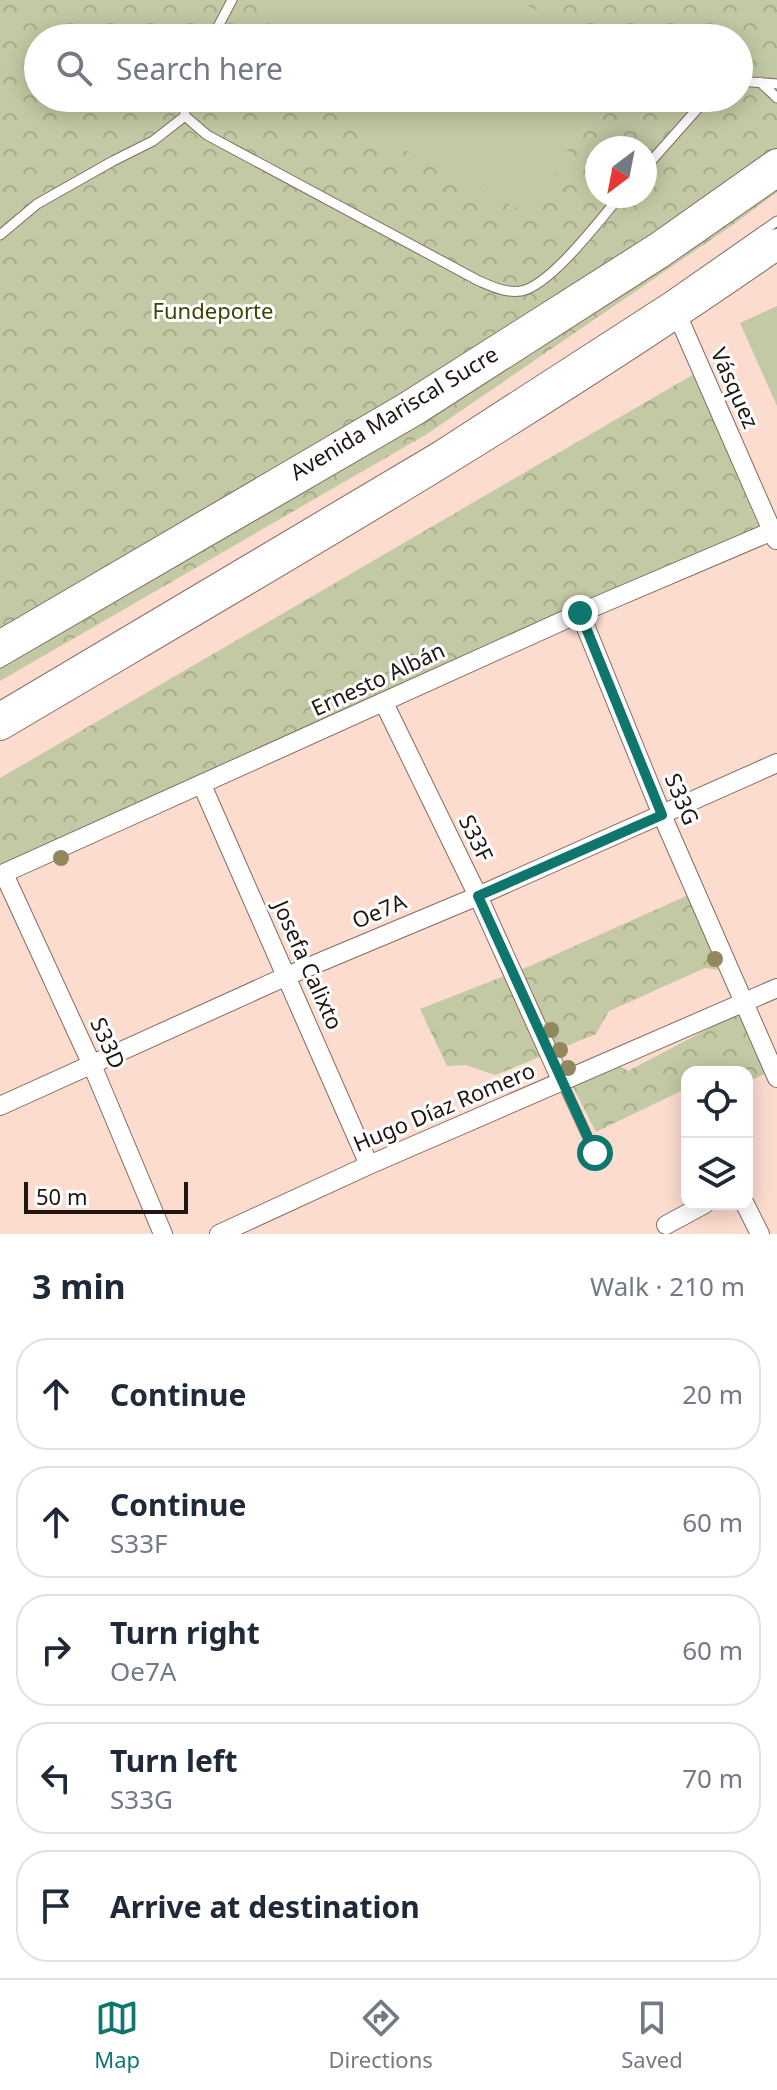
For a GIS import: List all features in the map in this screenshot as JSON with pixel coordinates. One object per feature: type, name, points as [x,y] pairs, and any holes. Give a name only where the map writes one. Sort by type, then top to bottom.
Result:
[{"type":"main road","name":"Avenida Mariscal Sucre","points":[[0,646],[408,407],[658,248],[777,164]]},
{"type":"main road","points":[[0,725],[445,462],[672,305],[777,244]]},
{"type":"street","name":"Vásquez","points":[[672,305],[775,534]]},
{"type":"street","name":"Ernesto Albán","points":[[2,874],[580,613],[775,534]]},
{"type":"street","name":"S33G","points":[[580,613],[662,815],[777,1078]]},
{"type":"street","name":"S33F","points":[[384,703],[478,896],[562,1082]]},
{"type":"street","name":"Oe7A","points":[[0,1106],[287,976],[478,896],[777,763]]},
{"type":"street","name":"Josefa Calixto","points":[[202,785],[369,1165]]},
{"type":"street","name":"S33D","points":[[2,874],[92,1065],[163,1234]]},
{"type":"street","name":"Hugo Díaz Romero","points":[[219,1234],[369,1165],[777,988]]},
{"type":"street","points":[[666,1225],[694,1210]]},
{"type":"street","points":[[748,1210],[760,1234]]},
{"type":"lane","points":[[219,24],[232,0]]},
{"type":"lane","points":[[753,82],[777,84]]},
{"type":"lane","points":[[760,82],[777,98]]},
{"type":"lane","points":[[185,112],[185,116],[207,135],[479,281],[504,291],[523,291],[541,282],[609,208]]},
{"type":"lane","points":[[657,154],[695,112]]},
{"type":"lane","points":[[0,235],[37,204],[153,141],[185,116]]},
{"type":"lane","points":[[0,663],[422,418],[665,262],[777,184]]},
{"type":"lane","points":[[0,706],[672,305],[777,221]]},
{"type":"lane","points":[[562,1082],[595,1153]]},
{"type":"green space","name":"Fundeporte","points":[[0,0],[777,0],[777,192],[427,434],[0,681]]},
{"type":"green space","points":[[282,0],[517,0],[564,24],[269,24]]},
{"type":"green space","points":[[332,112],[588,112],[533,217]]},
{"type":"green space","points":[[777,306],[777,406],[740,323]]},
{"type":"green space","points":[[694,374],[759,527],[0,876],[0,778]]},
{"type":"green space","points":[[693,893],[727,971],[705,968],[609,1011],[596,1034],[495,1075],[466,1065],[447,1066],[420,1009],[530,966]]},
{"type":"green space","points":[[740,999],[772,1071],[753,1079],[753,1066],[681,1066],[681,1091],[596,1132],[566,1073],[607,1058],[628,1071],[727,1019]]},
{"type":"route","points":[[580,613],[662,815],[478,896],[595,1153]]}]
